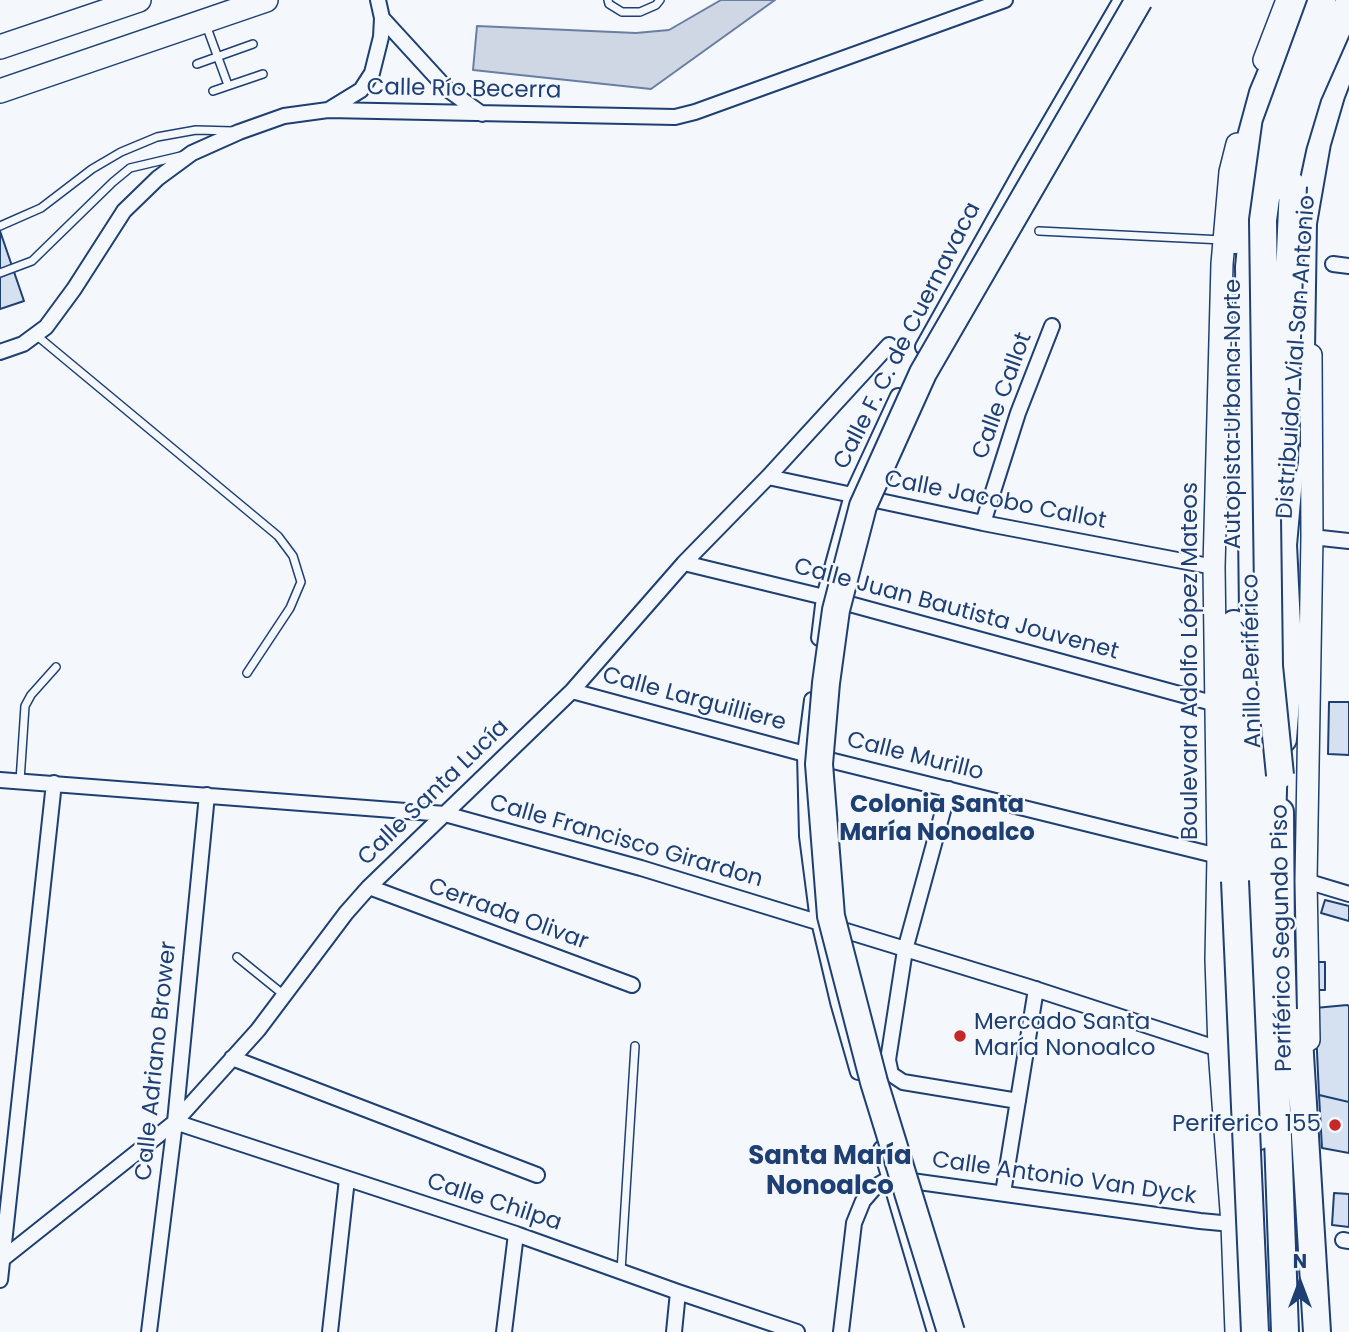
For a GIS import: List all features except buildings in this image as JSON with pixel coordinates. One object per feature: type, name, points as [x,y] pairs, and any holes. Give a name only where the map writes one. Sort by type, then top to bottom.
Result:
[{"type":"highway","points":[[951,1332],[874,1082],[831,916],[819,764],[834,622],[863,506],[923,373],[1139,0]]},
{"type":"highway","name":"Anillo Periférico","points":[[1264,1332],[1257,1051],[1249,267],[1265,122],[1313,0]]},
{"type":"highway","points":[[1282,180],[1276,126],[1322,0]]},
{"type":"highway","points":[[1282,180],[1285,125],[1332,0]]},
{"type":"highway","name":"Anillo Periférico","points":[[1284,1332],[1270,898],[1286,261],[1293,178],[1301,137],[1341,0]]},
{"type":"highway","name":"Autopista Urbana Norte","points":[[1235,881],[1232,328],[1235,250],[1247,151],[1289,2]]},
{"type":"highway","points":[[1282,180],[1308,95],[1349,2]]},
{"type":"highway","points":[[1323,97],[1324,76],[1349,13]]},
{"type":"highway","points":[[1280,775],[1269,666],[1263,220],[1310,128],[1349,34]]},
{"type":"highway","name":"Distribuidor Vial San Antonio","points":[[1283,545],[1301,350],[1303,223],[1317,143],[1349,48]]},
{"type":"highway","name":"Autopista Urbana Norte","points":[[1282,180],[1288,298],[1284,461],[1278,478],[1283,545]]},
{"type":"highway","name":"Periférico Segundo Piso","points":[[1283,545],[1289,665],[1280,775],[1281,938],[1294,1332]]},
{"type":"highway","name":"Periférico Segundo Piso","points":[[1235,881],[1255,1332]]},
{"type":"highway","points":[[1281,938],[1298,1026],[1317,1332]]},
{"type":"highway","points":[[1242,1332],[1237,1126],[1257,1051]]},
{"type":"main road","points":[[0,47],[139,0]]},
{"type":"main road","points":[[0,91],[266,0]]},
{"type":"main road","name":"Boulevard Adolfo López Mateos","points":[[1236,1332],[1216,959],[1218,856],[1214,567],[1224,240],[1230,172],[1245,111],[1289,2]]},
{"type":"main road","points":[[1325,1332],[1307,1003],[1312,537],[1310,261],[1322,159],[1349,83]]},
{"type":"street","points":[[328,110],[353,97],[367,82],[379,54],[382,18],[378,0]]},
{"type":"street","name":"Calle Río Becerra","points":[[0,352],[23,344],[46,327],[124,211],[158,178],[192,153],[239,131],[284,116],[328,110],[654,118],[695,113],[1005,0]]},
{"type":"street","name":"Calle F. C. de Cuernavaca","points":[[934,1332],[838,1002],[818,922],[807,836],[806,754],[824,597],[852,495],[913,366],[1023,167],[1121,0]]},
{"type":"street","points":[[382,18],[447,89],[482,114]]},
{"type":"street","points":[[1333,264],[1349,266]]},
{"type":"street","name":"Calle Callot","points":[[983,523],[1018,413],[1052,326]]},
{"type":"street","name":"Calle Santa Lucía","points":[[1,1260],[175,1122],[258,1030],[346,913],[369,887],[572,691],[684,563],[768,477],[889,345]]},
{"type":"street","name":"Calle Jacobo Callot","points":[[768,477],[983,523],[1214,567]]},
{"type":"street","points":[[1312,537],[1349,541]]},
{"type":"street","name":"Calle Juan Bautista Jouvenet","points":[[684,563],[824,597],[1216,704]]},
{"type":"street","name":"Calle Larguilliere","points":[[572,691],[806,754]]},
{"type":"street","name":"Calle Murillo","points":[[806,754],[1218,856]]},
{"type":"street","name":"Calle Francisco Girardon","points":[[0,780],[445,814],[641,868],[1036,989],[1219,1049]]},
{"type":"street","points":[[0,1280],[54,783]]},
{"type":"street","points":[[949,789],[905,950],[888,1060],[891,1074],[903,1082],[1018,1101]]},
{"type":"street","name":"Calle Adriano Brower","points":[[149,1332],[175,1122],[206,795]]},
{"type":"street","points":[[1307,881],[1349,894]]},
{"type":"street","name":"Cerrada Olivar","points":[[369,887],[632,985]]},
{"type":"street","points":[[1003,1193],[1036,989]]},
{"type":"street","points":[[232,1058],[537,1175]]},
{"type":"street","name":"Calle Chilpa","points":[[175,1122],[516,1234],[797,1332]]},
{"type":"street","points":[[841,1332],[854,1223],[863,1200],[876,1186],[890,1178]]},
{"type":"street","name":"Calle Antonio Van Dyck","points":[[890,1178],[1200,1222],[1232,1224]]},
{"type":"street","points":[[330,1332],[347,1179]]},
{"type":"street","points":[[504,1332],[516,1234]]},
{"type":"street","points":[[674,1332],[678,1292]]},
{"type":"lane","points":[[608,0],[609,4],[622,12],[640,12],[656,5],[660,0]]},
{"type":"lane","points":[[205,21],[228,85]]},
{"type":"lane","points":[[198,64],[253,44]]},
{"type":"lane","points":[[213,91],[263,74]]},
{"type":"lane","points":[[0,226],[41,208],[92,169],[121,152],[157,137],[196,130],[239,131]]},
{"type":"lane","points":[[0,273],[32,261],[130,168],[192,153]]},
{"type":"lane","points":[[1039,231],[1224,240]]},
{"type":"lane","points":[[36,335],[278,536],[293,556],[301,582],[290,608],[247,673]]},
{"type":"lane","points":[[20,781],[25,706],[56,667]]},
{"type":"lane","points":[[237,957],[284,995]]},
{"type":"lane","points":[[621,1271],[635,1046]]},
{"type":"shaded area","points":[[721,0],[775,0],[651,89],[473,70],[477,26],[636,33],[669,30]]},
{"type":"place","name":"Mercado Santa María Nonoalco","points":[[960,1036]]},
{"type":"place","name":"Periferico 155","points":[[1335,1125]]},
{"type":"district","name":"Colonia Santa María Nonoalco","points":[[937,820]]},
{"type":"district","name":"Santa María Nonoalco","points":[[830,1172]]}]
